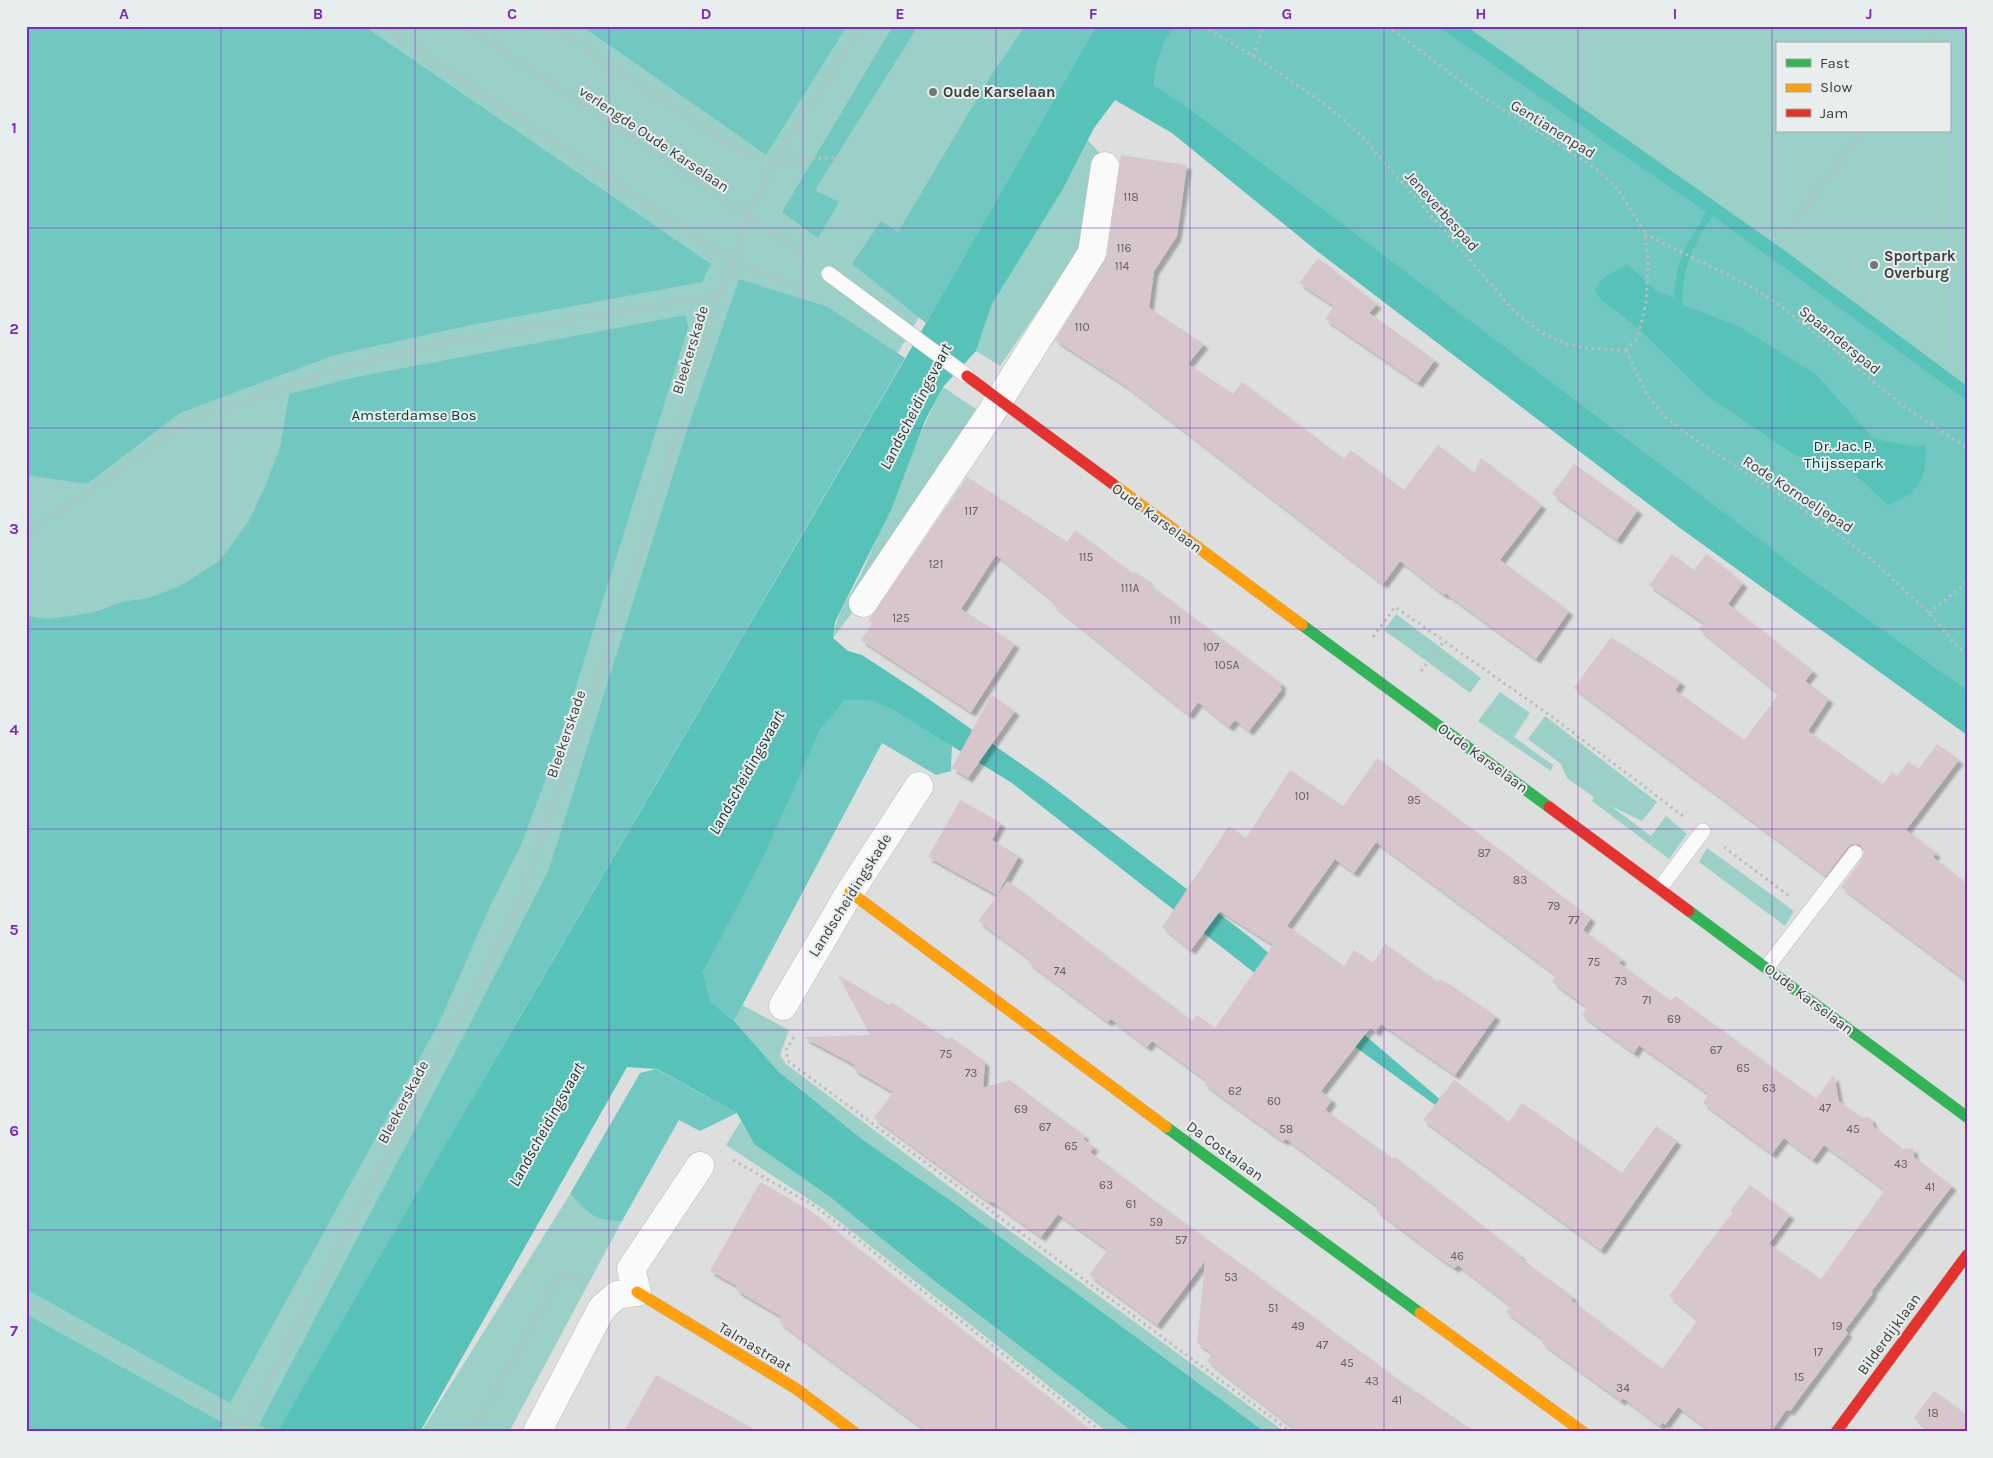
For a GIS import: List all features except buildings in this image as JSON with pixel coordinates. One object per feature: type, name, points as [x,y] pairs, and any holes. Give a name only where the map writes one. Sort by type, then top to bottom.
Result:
[{"type":"street","points":[[862,603],[999,401],[1092,253],[1105,166]]},
{"type":"street","name":"Oude Karselaan","points":[[967,376],[1967,1117]]},
{"type":"street","name":"Landscheidingskade","points":[[783,1006],[850,892],[919,786]]},
{"type":"street","name":"Da Costalaan","points":[[850,892],[1215,1163],[1583,1432]]},
{"type":"street","points":[[537,1432],[602,1308],[627,1294],[631,1269],[700,1166]]},
{"type":"street","name":"Bilderdijklaan","points":[[1836,1432],[1967,1255]]},
{"type":"street","name":"Talmastraat","points":[[627,1294],[795,1388],[854,1432]]},
{"type":"lane","name":"Oude Karselaan","points":[[829,274],[967,376]]},
{"type":"lane","points":[[1660,888],[1703,831]]},
{"type":"lane","points":[[1767,967],[1855,852]]},
{"type":"path","points":[[382,26],[734,262],[814,294]]},
{"type":"path","name":"verlengde Oude Karselaan","points":[[465,26],[748,215],[829,274]]},
{"type":"path","points":[[552,26],[730,145],[775,161],[840,157]]},
{"type":"path","name":"Bleekerskade","points":[[242,1432],[518,908],[640,557],[718,295],[734,262],[748,215],[775,161],[862,26]]},
{"type":"path","name":"Jeneverbespad","points":[[1203,26],[1309,92],[1358,132],[1516,313],[1533,328],[1578,348],[1626,350]]},
{"type":"path","points":[[1253,56],[1264,26]]},
{"type":"path","name":"Gentianenpad","points":[[1387,26],[1481,96],[1594,168],[1618,189],[1645,233],[1647,289],[1637,338],[1626,350]]},
{"type":"path","points":[[1927,42],[1939,26]]},
{"type":"path","points":[[1789,230],[1861,132]]},
{"type":"path","name":"Spaanderspad","points":[[1645,233],[1754,288],[1781,306],[1902,405],[1965,446]]},
{"type":"path","points":[[26,540],[37,527],[185,423],[316,376],[402,352],[515,328],[718,295]]},
{"type":"path","name":"Rode Kornoeljepad","points":[[1626,350],[1646,394],[1663,415],[1698,442],[1844,537],[1890,575],[1929,613],[1957,646],[1967,654]]},
{"type":"path","points":[[1929,613],[1967,582]]},
{"type":"path","points":[[1353,662],[1395,607],[1551,716],[1809,911]]},
{"type":"path","points":[[1401,698],[1444,641]]},
{"type":"path","points":[[783,1006],[798,1031],[786,1050],[789,1062],[1291,1432]]},
{"type":"path","points":[[700,1166],[709,1148],[815,1206],[1102,1432]]},
{"type":"path","points":[[473,1432],[561,1274],[627,1294]]},
{"type":"path","points":[[26,1301],[253,1432]]},
{"type":"green space","name":"Amsterdamse Bos","points":[[26,26],[1091,26],[830,468],[283,1432],[26,1432]]},
{"type":"green space","points":[[26,26],[364,26],[711,264],[702,282],[466,326],[335,355],[180,413],[87,484],[26,475]]},
{"type":"green space","points":[[582,26],[847,26],[766,155]]},
{"type":"green space","points":[[893,26],[918,26],[815,190],[839,202],[818,238],[782,212]]},
{"type":"green space","points":[[1025,26],[1096,26],[926,323],[852,264],[881,221],[898,232],[990,77]]},
{"type":"green space","name":"Dr. Jac. P. Thijssepark","points":[[1174,26],[1967,26],[1967,692]]},
{"type":"green space","name":"Dr. Jac. P. Thijssepark","points":[[1175,26],[1437,26],[1707,212],[1688,243],[1680,263],[1675,286],[1675,299],[1657,291],[1627,264],[1614,311],[1644,334],[1706,395],[1794,455],[1852,472],[1888,505],[1918,447],[1873,438],[1816,374],[1737,325],[1683,305],[1686,268],[1694,247],[1712,215],[1967,401],[1967,690],[1804,573],[1154,85],[1160,54]]},
{"type":"green space","points":[[1088,140],[1103,157],[1083,245],[1000,366],[976,351],[992,304],[1063,189]]},
{"type":"green space","points":[[739,279],[828,307],[905,358],[277,1432],[271,1432],[259,1425],[472,1020],[549,869],[688,427]]},
{"type":"green space","points":[[686,315],[688,328],[552,763],[521,845],[491,904],[440,1021],[230,1403],[26,1289],[26,616],[48,619],[92,613],[121,602],[149,598],[180,586],[219,561],[249,521],[266,484],[280,448],[289,394],[356,377]]},
{"type":"green space","points":[[943,387],[982,413],[854,610],[833,638],[837,620],[862,572],[921,433]]},
{"type":"green space","points":[[1396,614],[1481,678],[1470,693],[1384,630]]},
{"type":"green space","points":[[1500,692],[1530,713],[1514,737],[1553,765],[1551,771],[1478,721]]},
{"type":"green space","points":[[843,700],[869,700],[895,711],[952,744],[951,771],[936,775],[882,743],[734,1021],[711,1002],[703,972],[819,732]]},
{"type":"green space","points":[[1545,716],[1657,802],[1642,821],[1611,806],[1651,836],[1666,816],[1687,834],[1669,859],[1592,801],[1594,797],[1567,778],[1561,764],[1528,739]]},
{"type":"green space","points":[[1707,848],[1794,911],[1785,926],[1699,862]]},
{"type":"green space","points":[[742,1005],[789,1030],[780,1055],[786,1064],[946,1184],[1285,1432],[1265,1432],[954,1203],[863,1140],[779,1072],[734,1021]]},
{"type":"green space","points":[[656,1069],[737,1113],[700,1131],[679,1120],[622,1221],[598,1218],[587,1211],[570,1194],[640,1073]]},
{"type":"green space","points":[[741,1121],[754,1144],[830,1197],[1133,1432],[1107,1432],[822,1208],[726,1145]]},
{"type":"green space","points":[[570,1194],[592,1215],[604,1220],[622,1221],[509,1432],[421,1432]]},
{"type":"green space","points":[[26,1314],[223,1423],[218,1432],[26,1432]]},
{"type":"water","name":"Landscheidingsvaart","points":[[1096,26],[1175,26],[1160,54],[1154,85],[1199,116],[1804,573],[1967,690],[1967,735],[1680,528],[1317,251],[1172,133],[1115,100],[1094,128],[1063,189],[992,304],[976,351],[943,387],[925,421],[891,510],[835,622],[833,638],[848,651],[862,655],[920,693],[1048,783],[1251,938],[1511,1160],[1270,985],[1012,783],[895,711],[869,700],[844,700],[819,732],[764,855],[703,972],[711,1002],[734,1021],[779,1072],[863,1140],[954,1203],[1265,1432],[1133,1432],[936,1282],[830,1197],[754,1144],[737,1113],[657,1069],[627,1067],[420,1432],[277,1432],[926,323]]},
{"type":"water","points":[[1437,26],[1466,26],[1788,253],[1967,386],[1967,401],[1713,216],[1694,247],[1686,269],[1683,305],[1737,325],[1816,374],[1873,438],[1918,447],[1926,444],[1925,467],[1920,483],[1915,489],[1909,495],[1888,505],[1852,472],[1794,455],[1706,395],[1644,334],[1601,300],[1595,290],[1603,278],[1627,264],[1657,291],[1674,298],[1680,261],[1706,212]]},
{"type":"traffic: fast","points":[[1302,625],[1549,807]]},
{"type":"traffic: fast","points":[[1689,911],[1967,1117]]},
{"type":"traffic: fast","points":[[1166,1127],[1420,1313]]},
{"type":"traffic: slow","points":[[1113,484],[1302,625]]},
{"type":"traffic: slow","points":[[850,892],[1166,1127]]},
{"type":"traffic: slow","points":[[637,1292],[795,1388],[854,1432]]},
{"type":"traffic: slow","points":[[1420,1313],[1583,1432]]},
{"type":"traffic: jam","points":[[967,376],[1113,484]]},
{"type":"traffic: jam","points":[[1549,807],[1689,911]]},
{"type":"traffic: jam","points":[[1836,1432],[1967,1255]]},
{"type":"place","name":"Oude Karselaan","points":[[933,92]]},
{"type":"place","name":"Sportpark Overburg","points":[[1874,265]]}]
